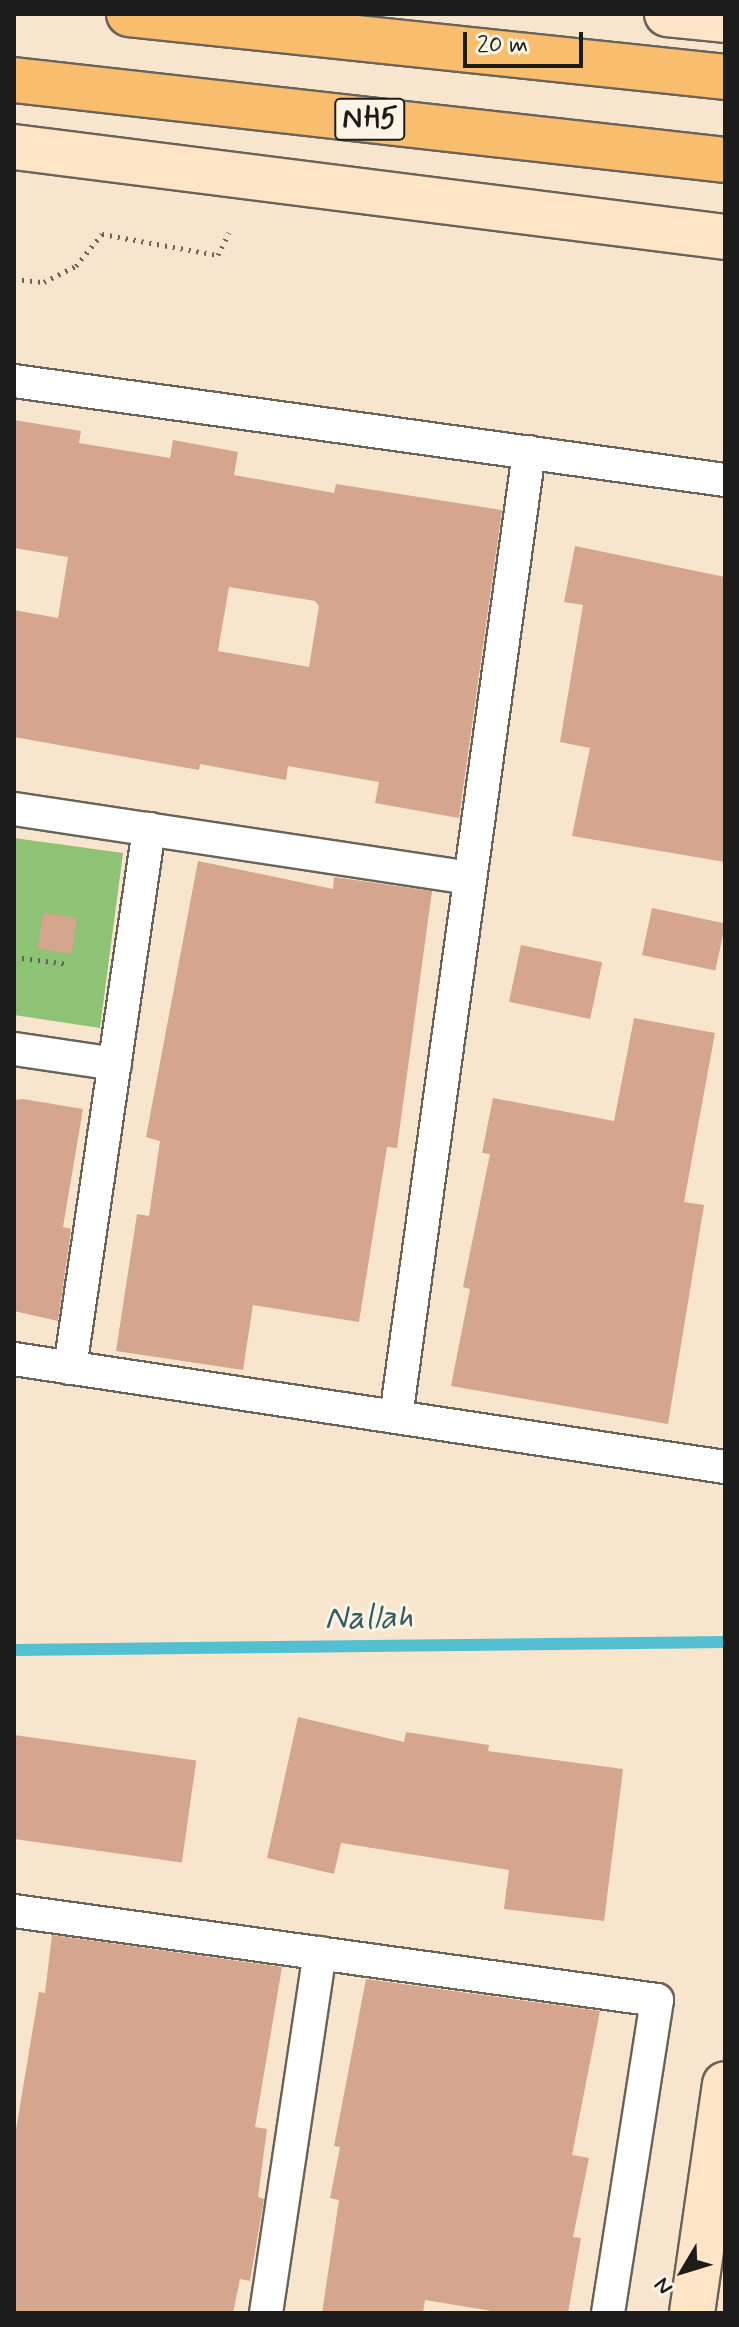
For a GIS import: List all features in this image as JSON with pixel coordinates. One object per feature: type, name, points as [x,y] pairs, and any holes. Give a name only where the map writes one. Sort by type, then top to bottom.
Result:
[{"type":"highway","points":[[129,14],[725,77]]},
{"type":"highway","name":"NH5","points":[[14,80],[725,160]]},
{"type":"street","points":[[667,14],[725,20]]},
{"type":"street","points":[[14,147],[725,237]]},
{"type":"street","points":[[14,381],[725,480]]},
{"type":"street","points":[[396,1417],[529,452]]},
{"type":"street","points":[[14,809],[470,878]]},
{"type":"street","points":[[70,1368],[149,829]]},
{"type":"street","points":[[14,1049],[115,1064]]},
{"type":"street","points":[[14,1359],[725,1467]]},
{"type":"street","points":[[14,1911],[657,2000],[608,2313]]},
{"type":"street","points":[[266,2313],[320,1953]]},
{"type":"street","points":[[692,2313],[725,2084]]},
{"type":"path","points":[[14,279],[44,282],[76,266],[102,234],[218,255],[229,232]]},
{"type":"path","points":[[14,957],[69,964]]},
{"type":"green space","points":[[14,838],[123,853],[100,1028],[14,1015]]},
{"type":"building","points":[[14,420],[81,431],[79,443],[170,458],[173,440],[238,452],[234,475],[334,493],[336,484],[502,510],[459,818],[375,803],[379,782],[288,766],[286,780],[200,764],[199,770],[14,737],[14,610],[58,618],[68,557],[14,548]],"holes":[[[229,587],[315,601],[319,606],[309,667],[218,651]]]},
{"type":"building","points":[[575,546],[725,577],[725,862],[572,836],[590,748],[560,742],[583,605],[564,602]]},
{"type":"building","points":[[198,861],[333,889],[334,877],[432,891],[397,1148],[387,1147],[359,1322],[253,1305],[243,1370],[116,1351],[137,1214],[149,1216],[160,1141],[146,1137]]},
{"type":"building","points":[[652,908],[725,924],[715,971],[642,955]]},
{"type":"building","points":[[43,913],[77,918],[72,953],[38,949]]},
{"type":"building","points":[[521,945],[602,962],[590,1019],[509,1002]]},
{"type":"building","points":[[634,1018],[715,1033],[684,1202],[704,1205],[668,1424],[451,1386],[470,1289],[463,1287],[490,1154],[482,1153],[493,1098],[614,1121]]},
{"type":"building","points":[[14,1100],[83,1109],[63,1227],[71,1229],[58,1321],[14,1311]]},
{"type":"building","points":[[298,1717],[404,1742],[406,1732],[489,1745],[488,1751],[623,1769],[604,1921],[504,1909],[509,1870],[341,1843],[334,1874],[267,1858]]},
{"type":"building","points":[[14,1735],[196,1761],[182,1863],[14,1839]]},
{"type":"building","points":[[52,1935],[282,1967],[255,2127],[267,2129],[258,2197],[264,2199],[250,2281],[240,2279],[233,2313],[14,2313],[14,2142],[39,1992],[45,1993]]},
{"type":"building","points":[[366,1979],[600,2011],[572,2155],[589,2158],[573,2237],[581,2238],[568,2313],[504,2313],[425,2300],[423,2313],[322,2313],[339,2200],[330,2198],[340,2147],[334,2146]]},
{"type":"waterway","name":"Nallah","points":[[14,1650],[725,1642]]}]
